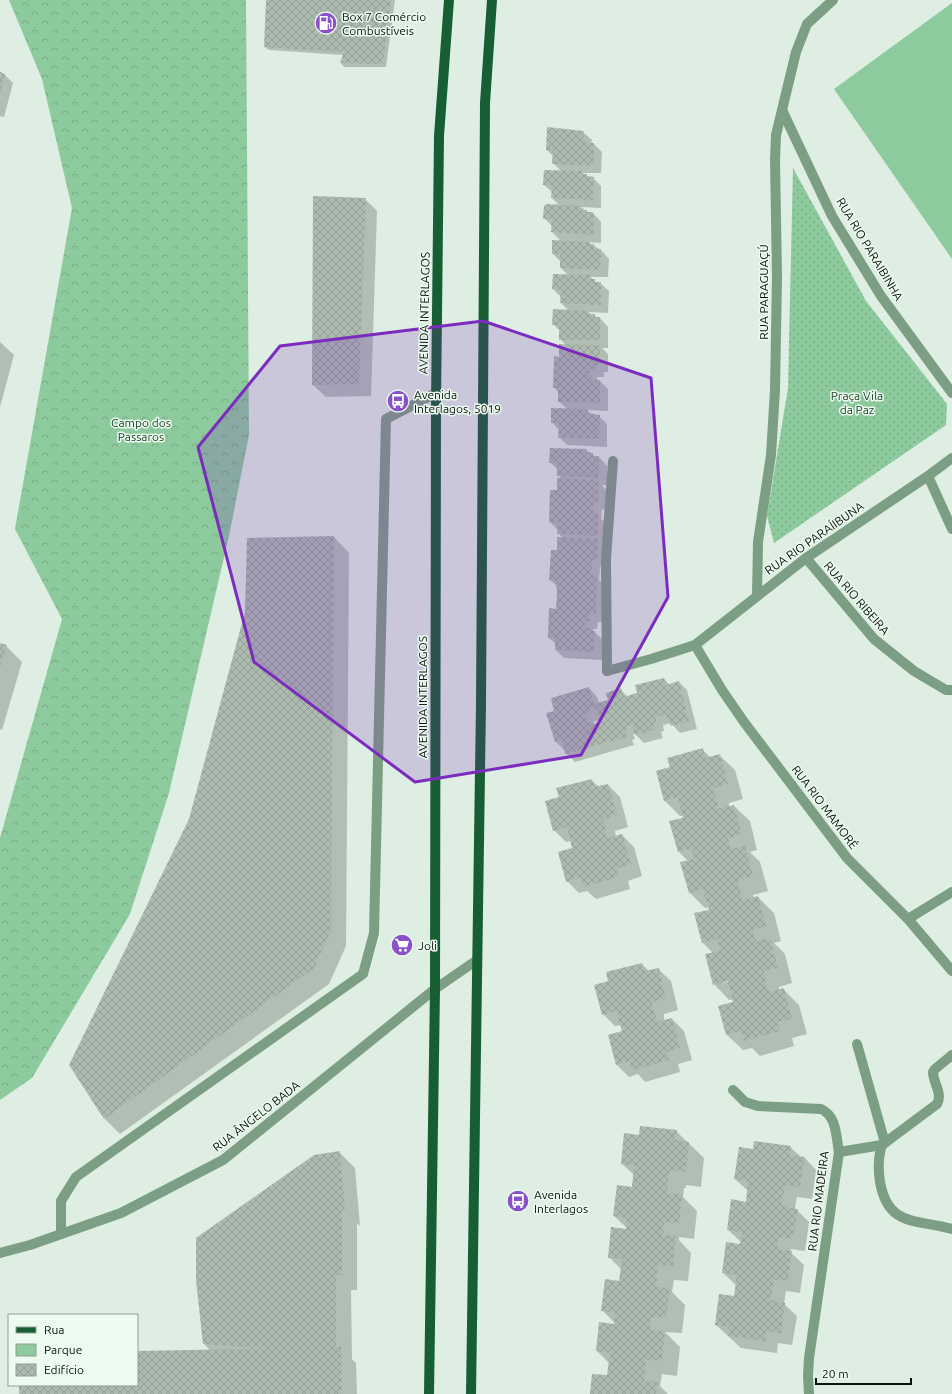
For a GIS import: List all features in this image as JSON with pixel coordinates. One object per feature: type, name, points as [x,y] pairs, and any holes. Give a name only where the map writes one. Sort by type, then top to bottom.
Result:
[{"type":"main road","name":"AVENIDA INTERLAGOS","points":[[429,1394],[435,989],[436,393],[439,136],[449,0]]},
{"type":"main road","points":[[471,1394],[481,695],[485,103],[492,0]]},
{"type":"street","name":"RUA PARAGUAÇÚ","points":[[757,595],[758,542],[771,455],[775,390],[777,277],[776,135],[796,52],[807,24],[831,1]]},
{"type":"street","name":"RUA RIO PARAIBINHA","points":[[782,110],[832,216],[881,296],[952,393]]},
{"type":"street","points":[[61,1234],[61,1201],[76,1177],[363,974],[374,933],[386,419],[436,393]]},
{"type":"street","name":"RUA RIO PARAÍIBUNA","points":[[696,645],[757,595],[806,558],[928,476],[952,458]]},
{"type":"street","points":[[613,461],[606,559],[607,671],[696,645]]},
{"type":"street","points":[[928,476],[952,528]]},
{"type":"street","name":"RUA RIO RIBEIRA","points":[[806,558],[874,639],[914,671],[946,690],[952,690]]},
{"type":"street","name":"RUA RIO MAMORÉ","points":[[696,645],[722,690],[744,722],[847,858],[908,919],[952,971]]},
{"type":"street","points":[[908,919],[952,892]]},
{"type":"street","name":"RUA ÂNGELO BADA","points":[[0,1253],[30,1245],[121,1213],[223,1160],[435,989],[477,960]]},
{"type":"street","points":[[856,1044],[884,1144],[879,1158],[879,1176],[886,1203],[896,1214],[909,1221],[952,1229]]},
{"type":"street","points":[[839,1152],[884,1144],[937,1104],[940,1099],[933,1072],[934,1069],[952,1056]]},
{"type":"street","name":"RUA RIO MADEIRA","points":[[733,1090],[745,1102],[758,1106],[815,1109],[829,1114],[833,1120],[839,1152],[809,1358],[809,1394]]},
{"type":"highlighted area","points":[[483,321],[651,378],[668,597],[581,755],[415,782],[254,662],[198,447],[280,346]]},
{"type":"green space","name":"Campo dos Passaros","points":[[9,0],[246,0],[249,435],[229,536],[169,793],[130,914],[32,1078],[0,1100],[0,838],[62,619],[15,529],[72,208],[42,79]]},
{"type":"green space","points":[[952,3],[952,259],[834,89]]},
{"type":"green space","name":"Praça Vila da Paz","points":[[793,168],[866,301],[947,404],[946,425],[774,543],[767,516],[788,388]]},
{"type":"building","name":"Box 7 Comércio Combustíveis","points":[[266,0],[391,0],[383,64],[340,63],[344,52],[264,47]]},
{"type":"building","points":[[0,72],[5,74],[0,92]]},
{"type":"building","points":[[547,127],[584,131],[583,139],[587,139],[586,143],[594,143],[594,166],[552,164],[553,151],[546,150]]},
{"type":"building","points":[[544,170],[583,171],[582,174],[587,174],[587,176],[594,177],[593,200],[551,198],[552,185],[543,185]]},
{"type":"building","points":[[313,196],[366,198],[359,384],[312,385]]},
{"type":"building","points":[[546,204],[581,206],[581,210],[593,212],[594,235],[551,232],[552,219],[543,219],[544,205],[546,206]]},
{"type":"building","points":[[552,240],[589,242],[590,244],[594,244],[594,249],[601,249],[600,270],[560,268],[560,254],[552,254]]},
{"type":"building","points":[[553,274],[589,275],[590,279],[595,279],[595,282],[601,282],[601,305],[560,303],[561,290],[552,289]]},
{"type":"building","points":[[553,309],[589,311],[589,314],[595,314],[595,317],[600,317],[600,340],[559,340],[559,325],[552,325]]},
{"type":"building","points":[[559,344],[600,345],[600,365],[596,365],[596,369],[589,369],[589,377],[593,377],[593,380],[600,380],[600,403],[558,402],[558,388],[553,388],[554,356],[559,357]]},
{"type":"building","points":[[551,408],[588,409],[588,413],[600,415],[599,439],[558,438],[559,423],[551,423]]},
{"type":"building","points":[[550,448],[587,449],[586,452],[593,453],[593,456],[599,456],[599,478],[557,476],[557,463],[549,463]]},
{"type":"building","points":[[557,478],[599,480],[598,502],[594,502],[593,514],[598,514],[598,536],[557,534],[558,523],[549,522],[550,490],[557,490]]},
{"type":"building","points":[[334,536],[331,930],[314,968],[104,1119],[69,1065],[189,819],[245,612],[247,538]]},
{"type":"building","points":[[557,537],[598,539],[597,560],[592,560],[591,575],[597,575],[596,615],[590,614],[589,622],[585,621],[585,628],[590,628],[590,631],[595,631],[594,652],[555,650],[555,638],[548,638],[549,608],[556,609],[556,581],[549,580],[551,550],[557,550]]},
{"type":"building","points":[[0,643],[7,645],[0,667]]},
{"type":"building","points":[[664,678],[666,685],[679,681],[689,721],[671,726],[666,714],[655,717],[657,723],[654,724],[655,730],[635,735],[632,724],[626,726],[628,731],[625,731],[627,737],[565,754],[562,740],[555,742],[546,713],[554,711],[551,698],[589,687],[594,704],[608,700],[606,693],[621,688],[624,697],[637,693],[635,685]],"holes":[[[596,708],[600,722],[594,724],[593,721],[587,723],[585,714],[591,712],[590,709]]]},
{"type":"building","points":[[703,748],[705,758],[720,754],[728,784],[714,788],[714,791],[719,809],[734,805],[742,834],[728,838],[731,849],[745,846],[753,876],[739,880],[738,884],[743,900],[758,896],[766,926],[753,930],[756,941],[770,938],[778,968],[764,971],[764,976],[769,992],[784,988],[792,1019],[777,1022],[780,1031],[744,1041],[741,1031],[726,1035],[718,1006],[733,1002],[728,981],[713,985],[705,954],[720,951],[717,939],[702,943],[694,913],[709,910],[703,889],[689,893],[680,862],[694,859],[692,848],[678,852],[669,821],[683,818],[678,797],[664,801],[656,771],[670,767],[667,758]]},
{"type":"building","points":[[592,779],[594,787],[608,784],[617,815],[603,819],[608,838],[622,834],[631,864],[616,869],[619,877],[583,887],[580,877],[566,882],[558,852],[572,848],[567,827],[553,831],[545,801],[559,797],[556,788]]},
{"type":"building","points":[[642,963],[644,971],[659,968],[666,998],[652,1002],[652,1005],[657,1022],[672,1018],[680,1048],[666,1052],[669,1060],[632,1070],[630,1061],[616,1065],[608,1035],[622,1031],[616,1011],[602,1015],[594,985],[608,981],[606,972]]},
{"type":"building","points":[[640,1126],[677,1130],[675,1140],[689,1142],[686,1172],[671,1170],[671,1173],[669,1173],[667,1193],[682,1194],[679,1224],[664,1222],[663,1235],[676,1236],[673,1266],[658,1265],[656,1287],[670,1288],[666,1318],[651,1317],[650,1329],[665,1331],[662,1361],[646,1359],[644,1381],[658,1382],[656,1394],[590,1394],[592,1374],[607,1375],[610,1353],[596,1351],[599,1322],[614,1324],[615,1312],[601,1311],[605,1279],[619,1281],[622,1259],[608,1258],[611,1227],[626,1229],[627,1218],[613,1216],[617,1185],[632,1187],[634,1165],[621,1164],[624,1133],[639,1135]]},
{"type":"building","points":[[754,1141],[791,1146],[790,1155],[805,1157],[800,1187],[785,1185],[782,1205],[784,1205],[784,1207],[798,1209],[793,1239],[779,1237],[777,1249],[792,1251],[788,1281],[774,1279],[771,1298],[769,1300],[785,1303],[781,1333],[767,1331],[765,1341],[728,1336],[729,1327],[715,1325],[719,1294],[734,1296],[737,1275],[722,1273],[726,1242],[740,1244],[742,1232],[727,1230],[731,1199],[746,1202],[748,1181],[734,1179],[739,1147],[753,1149]]},
{"type":"building","points":[[340,1151],[345,1212],[342,1208],[342,1275],[336,1275],[336,1347],[341,1347],[342,1394],[19,1394],[19,1386],[138,1386],[138,1351],[288,1348],[251,1348],[203,1344],[196,1280],[196,1238],[314,1155]]},
{"type":"place","name":"Box 7 Comércio Combustíveis","points":[[326,23]]},
{"type":"place","name":"Avenida Interlagos, 5019","points":[[398,401]]},
{"type":"place","name":"Joli","points":[[402,945]]},
{"type":"place","name":"Avenida Interlagos","points":[[518,1201]]}]
